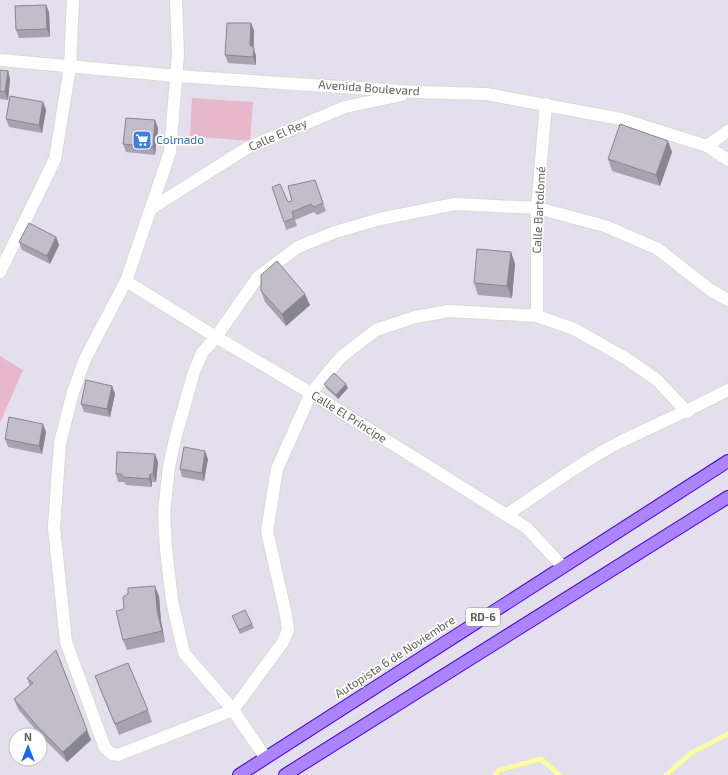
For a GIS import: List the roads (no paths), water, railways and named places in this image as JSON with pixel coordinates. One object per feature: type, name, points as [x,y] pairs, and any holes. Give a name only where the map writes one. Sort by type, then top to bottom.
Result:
[{"type":"highway","name":"Autopista 6 de Noviembre","points":[[239,775],[562,566],[728,461]]},
{"type":"highway","name":"RD-6","points":[[285,775],[728,497]]},
{"type":"street","points":[[0,272],[55,159],[70,67],[73,0]]},
{"type":"street","points":[[176,0],[177,76],[170,152],[126,281],[85,359],[73,392],[60,443],[54,527],[66,642],[105,748],[112,754],[118,755],[233,710],[283,642],[288,630],[286,615],[267,531],[277,469],[311,393],[341,357],[376,330],[415,317],[449,311],[537,316],[574,329],[627,359],[657,380],[687,412]]},
{"type":"street","name":"Avenida Boulevard","points":[[0,60],[177,76],[416,92],[486,94],[621,119],[707,146],[728,160]]},
{"type":"street","name":"Calle El Rey","points":[[152,208],[247,148],[345,107],[416,92]]},
{"type":"street","name":"Calle Bartolomé","points":[[537,316],[537,208],[546,104]]},
{"type":"street","points":[[707,146],[728,131]]},
{"type":"street","points":[[265,757],[233,710],[184,653],[172,601],[166,549],[164,512],[176,435],[194,372],[202,352],[216,337],[258,276],[298,248],[335,232],[380,219],[455,204],[537,208],[605,226],[658,249],[709,289],[728,300]]},
{"type":"street","name":"Calle El Príncipe","points":[[126,281],[216,337],[311,393],[527,528],[562,566]]},
{"type":"street","points":[[506,515],[574,470],[617,444],[687,412],[728,390]]},
{"type":"waterway","points":[[666,775],[691,753],[728,734]]},
{"type":"waterway","points":[[495,775],[499,770],[541,759],[559,775]]},
{"type":"place","name":"Colmado","points":[[142,140]]}]
